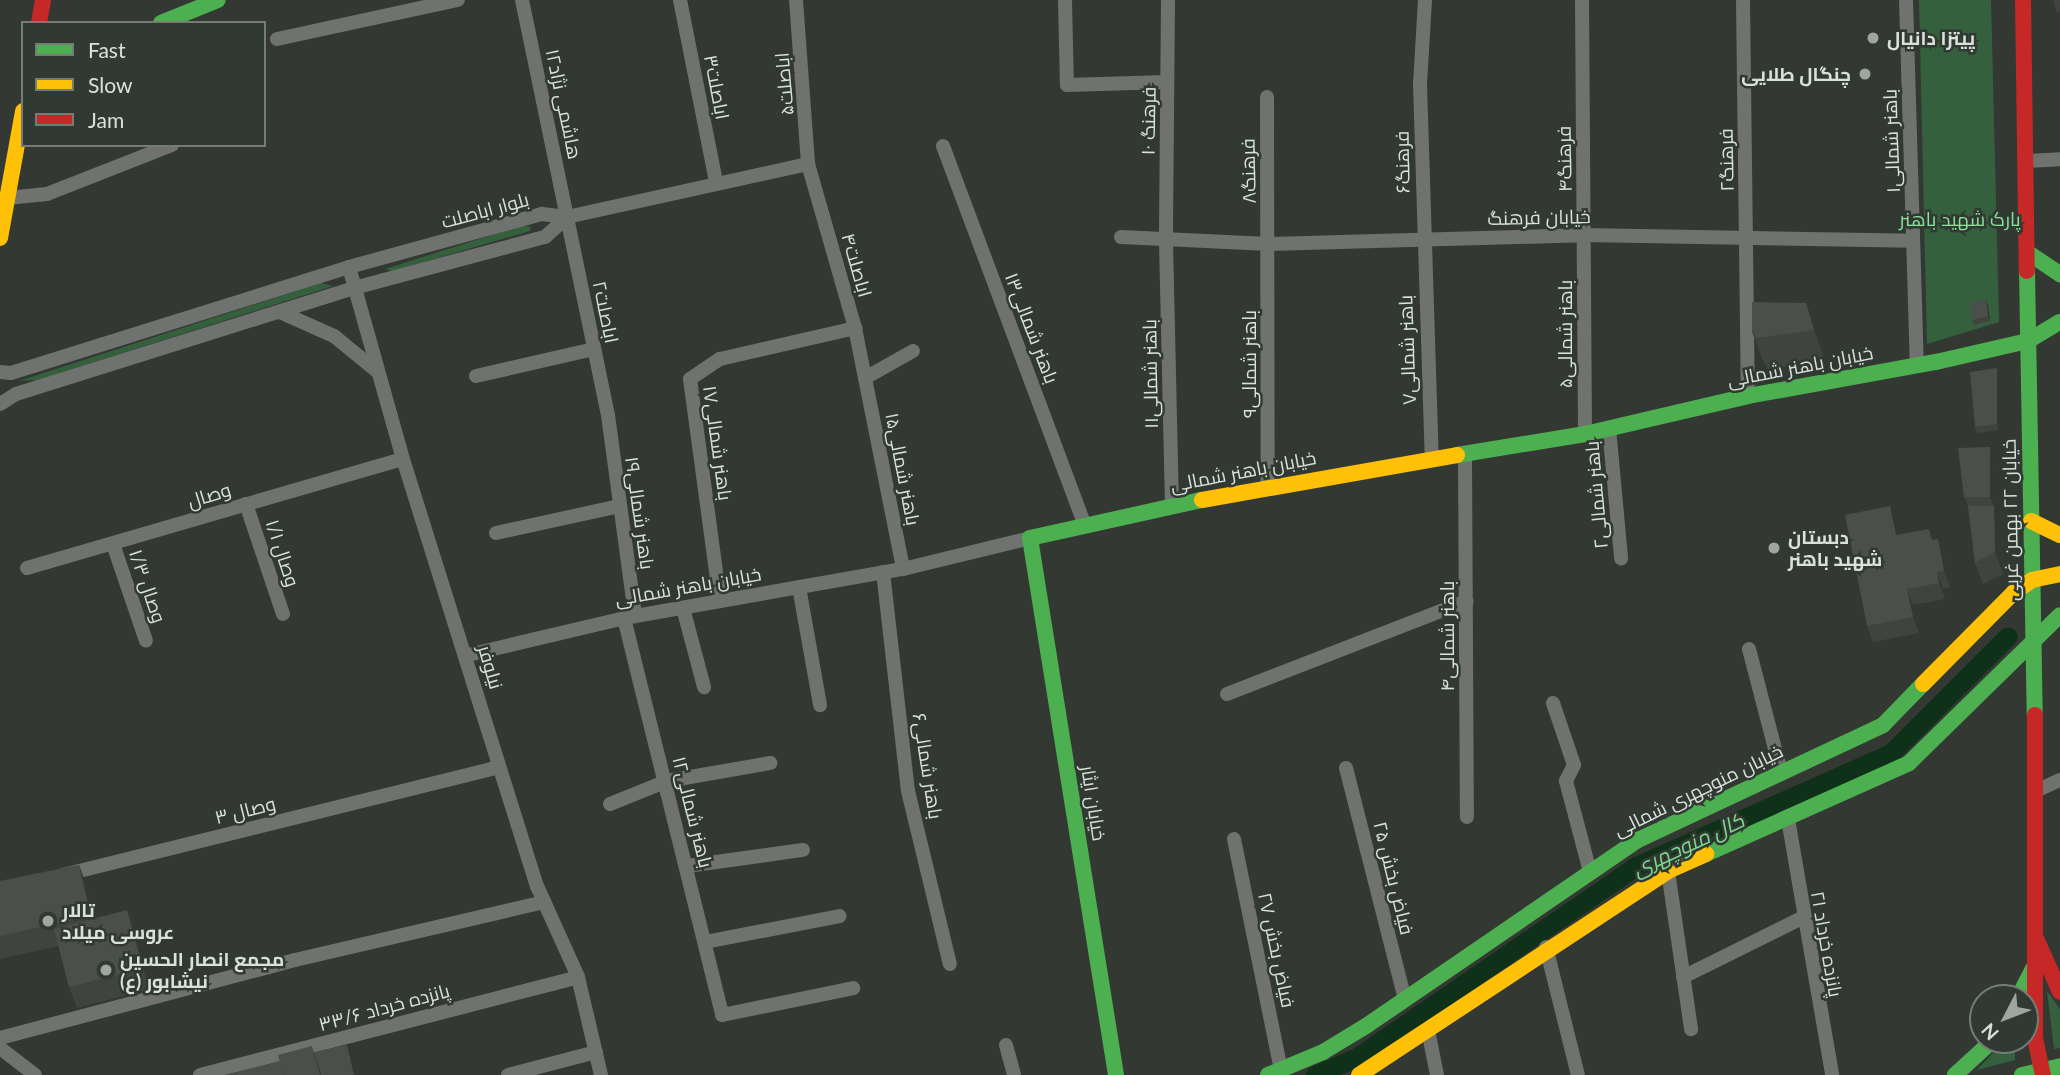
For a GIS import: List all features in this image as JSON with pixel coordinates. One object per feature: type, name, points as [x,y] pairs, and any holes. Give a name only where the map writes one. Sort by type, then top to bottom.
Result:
[{"type":"street","points":[[39,21],[43,0]]},
{"type":"street","points":[[166,21],[218,0]]},
{"type":"street","points":[[277,39],[458,0]]},
{"type":"street","name":"هاشمی نژاد۱۲","points":[[522,0],[567,217]]},
{"type":"street","name":"اباصلت۳","points":[[680,0],[716,181]]},
{"type":"street","name":"اباصلت۵","points":[[796,0],[808,164]]},
{"type":"street","points":[[1065,0],[1067,85],[1167,82]]},
{"type":"street","name":"فرهنگ ۱۰","points":[[1166,242],[1168,0]]},
{"type":"street","name":"فرهنگ۶","points":[[1423,239],[1420,83],[1425,0]]},
{"type":"street","name":"فرهنگ۴","points":[[1582,0],[1584,235]]},
{"type":"street","name":"فرهنگ۲","points":[[1743,0],[1748,396]]},
{"type":"street","name":"باهنر شمالی۱","points":[[1906,0],[1917,366]]},
{"type":"street","name":"خیابان ۲۲ بهمن غربی","points":[[2023,0],[2036,791],[2035,984]]},
{"type":"street","name":"فرهنگ۸","points":[[1266,97],[1269,244]]},
{"type":"street","points":[[0,238],[21,122]]},
{"type":"street","name":"باهنر شمالی۱۳","points":[[943,146],[1084,524]]},
{"type":"street","points":[[7,198],[47,194],[167,147]]},
{"type":"street","points":[[2026,161],[2060,159]]},
{"type":"street","points":[[0,404],[16,394],[354,288],[545,237],[567,217],[716,181],[808,164]]},
{"type":"street","name":"اباصلت۴","points":[[808,164],[855,328],[865,378]]},
{"type":"street","name":"بلوار اباصلت","points":[[5,373],[349,267],[542,214],[567,217]]},
{"type":"street","name":"اباصلت۲","points":[[567,217],[608,415]]},
{"type":"street","name":"خیابان فرهنگ","points":[[1121,237],[1166,242],[1269,244],[1584,235],[1747,235],[1913,241]]},
{"type":"street","name":"باهنر شمالی۵","points":[[1584,235],[1585,434]]},
{"type":"street","name":"باهنر شمالی۷","points":[[1423,239],[1432,459]]},
{"type":"street","name":"باهنر شمالی۱۱","points":[[1166,242],[1172,506]]},
{"type":"street","name":"باهنر شمالی۹","points":[[1268,485],[1269,244]]},
{"type":"street","points":[[2027,252],[2060,274]]},
{"type":"street","name":"نیلوفر","points":[[349,267],[403,459],[468,655],[499,767],[544,902],[578,976],[601,1075]]},
{"type":"street","points":[[279,312],[334,336],[378,372]]},
{"type":"street","name":"خیابان باهنر شمالی","points":[[468,655],[629,617],[903,569],[1084,524],[1268,485],[1585,434],[1748,396],[1917,366],[2028,341],[2060,322]]},
{"type":"street","name":"باهنر شمالی۱۷","points":[[720,601],[690,379],[720,359],[855,328]]},
{"type":"street","points":[[476,376],[594,349]]},
{"type":"street","points":[[865,378],[913,351]]},
{"type":"street","points":[[5,373],[7,385],[16,394]]},
{"type":"street","name":"باهنر شمالی۱۵","points":[[865,378],[903,569]]},
{"type":"street","name":"باهنر شمالی۱۹","points":[[608,415],[620,506],[629,617]]},
{"type":"street","name":"باهنر شمالی۲","points":[[1609,428],[1621,558]]},
{"type":"street","name":"باهنر شمالی۴","points":[[1465,455],[1467,817]]},
{"type":"street","name":"وصال","points":[[27,568],[403,459]]},
{"type":"street","name":"وصال ۱/۱","points":[[246,503],[282,614]]},
{"type":"street","points":[[496,533],[620,506]]},
{"type":"street","points":[[2031,522],[2060,535]]},
{"type":"street","name":"خیابان ایثار","points":[[1030,538],[1116,1075]]},
{"type":"street","name":"وصال ۱/۳","points":[[113,544],[146,641]]},
{"type":"street","name":"باهنر شمالی۶","points":[[883,572],[908,791],[950,964]]},
{"type":"street","name":"خیابان منوچهری شمالی","points":[[1275,1072],[1323,1052],[1638,840],[1883,725],[2013,593],[2032,580],[2060,574]]},
{"type":"street","points":[[799,587],[820,705]]},
{"type":"street","points":[[1227,694],[1467,601]]},
{"type":"street","points":[[682,608],[704,687]]},
{"type":"street","points":[[1359,1075],[1546,947],[1668,871],[1909,763],[2060,615]]},
{"type":"street","name":"باهنر شمالی۱۲","points":[[629,617],[722,1015],[853,988]]},
{"type":"street","points":[[1749,649],[1781,772]]},
{"type":"street","points":[[1553,703],[1574,765],[1566,781],[1590,872]]},
{"type":"street","points":[[610,804],[667,781],[770,763]]},
{"type":"street","name":"وصال ۳","points":[[40,881],[499,767]]},
{"type":"street","name":"فیاض بخش ۲۵","points":[[1346,768],[1405,999]]},
{"type":"street","points":[[2036,791],[2060,780]]},
{"type":"street","name":"پانزده خرداد ۲۱","points":[[1788,819],[1802,918],[1832,1075]]},
{"type":"street","name":"فیاض بخش ۲۷","points":[[1234,839],[1275,1072]]},
{"type":"street","points":[[687,866],[803,850]]},
{"type":"street","points":[[1668,871],[1691,1029]]},
{"type":"street","points":[[0,1038],[295,960],[544,902]]},
{"type":"street","points":[[705,942],[840,916]]},
{"type":"street","points":[[1683,977],[1802,918]]},
{"type":"street","points":[[2035,936],[2060,992]]},
{"type":"street","points":[[1546,947],[1578,1075]]},
{"type":"street","points":[[2025,984],[2035,965]]},
{"type":"street","name":"پانزده خرداد ۳۳/۶","points":[[200,1075],[578,976]]},
{"type":"street","points":[[1428,1030],[1437,1075]]},
{"type":"street","points":[[1006,1045],[1014,1075]]},
{"type":"street","points":[[0,1048],[35,1075]]},
{"type":"street","points":[[508,1075],[596,1052]]},
{"type":"street","points":[[1955,1075],[1978,1054]]},
{"type":"street","points":[[2030,1054],[2024,1075],[2043,1073],[2060,1066]]},
{"type":"street","points":[[2039,1054],[2043,1073]]},
{"type":"green space","name":"پارک شهید باهنر","points":[[1919,0],[1991,0],[1999,322],[1927,344]]},
{"type":"green space","points":[[523,225],[531,227],[530,231],[393,271],[385,269]]},
{"type":"green space","points":[[321,283],[333,286],[38,380],[19,381]]},
{"type":"green space","points":[[2047,991],[2060,1009],[2060,1048],[2054,1049]]},
{"type":"green space","points":[[1992,1054],[2015,1054],[2015,1060],[1977,1070]]},
{"type":"building","points":[[1986,299],[1988,316],[1972,320],[1970,303]]},
{"type":"building","points":[[1752,302],[1806,303],[1814,330],[1757,338],[1752,332]]},
{"type":"building","points":[[1997,368],[1997,424],[1975,427],[1970,372]]},
{"type":"building","points":[[1990,447],[1990,497],[1964,497],[1958,448]]},
{"type":"building","points":[[1890,506],[1896,535],[1929,529],[1932,540],[1938,539],[1944,571],[1937,572],[1939,583],[1907,589],[1913,617],[1867,626],[1845,515]]},
{"type":"building","points":[[1968,506],[1994,506],[1995,552],[1975,563]]},
{"type":"building","points":[[79,865],[91,916],[0,936],[0,881]]},
{"type":"building","points":[[127,910],[143,968],[69,987],[54,929]]},
{"type":"building","points":[[347,1045],[354,1075],[321,1075],[314,1052]]},
{"type":"building","points":[[312,1046],[320,1075],[284,1075],[278,1055]]},
{"type":"building","points":[[280,1061],[284,1075],[224,1075]]},
{"type":"waterway","name":"کال منوچهری","points":[[1315,1075],[1357,1057],[1636,866],[1891,753],[2008,636]]},
{"type":"traffic: fast","points":[[166,21],[218,0]]},
{"type":"traffic: fast","points":[[2027,252],[2060,274]]},
{"type":"traffic: fast","points":[[2027,271],[2035,715]]},
{"type":"traffic: fast","points":[[1457,455],[1585,434],[1748,396],[1936,362],[2028,341],[2060,322]]},
{"type":"traffic: fast","points":[[1116,1075],[1030,538],[1202,500]]},
{"type":"traffic: fast","points":[[1706,854],[1909,763],[2060,615]]},
{"type":"traffic: fast","points":[[1268,1075],[1323,1052],[1366,1026],[1638,840],[1883,725],[1923,684]]},
{"type":"traffic: fast","points":[[2025,984],[2035,965]]},
{"type":"traffic: fast","points":[[1955,1075],[1978,1054]]},
{"type":"traffic: fast","points":[[2022,1075],[2060,1066]]},
{"type":"traffic: slow","points":[[0,238],[21,122]]},
{"type":"traffic: slow","points":[[1202,500],[1457,455]]},
{"type":"traffic: slow","points":[[2031,521],[2060,535]]},
{"type":"traffic: slow","points":[[1923,684],[2013,593],[2032,580],[2060,574]]},
{"type":"traffic: slow","points":[[1359,1075],[1668,871],[1706,854]]},
{"type":"traffic: jam","points":[[39,21],[43,0]]},
{"type":"traffic: jam","points":[[2023,0],[2027,271]]},
{"type":"traffic: jam","points":[[2035,715],[2035,1038],[2043,1075]]},
{"type":"traffic: jam","points":[[2035,936],[2060,992]]},
{"type":"place","name":"پیتزا دانیال","points":[[1873,38]]},
{"type":"place","name":"چنگال طلایی","points":[[1865,74]]},
{"type":"place","name":"دبستان شهید باهنر","points":[[1774,548]]},
{"type":"place","name":"تالار عروسی میلاد","points":[[48,921]]},
{"type":"place","name":"مجمع انصار الحسین (ع) نیشابور","points":[[106,970]]}]
